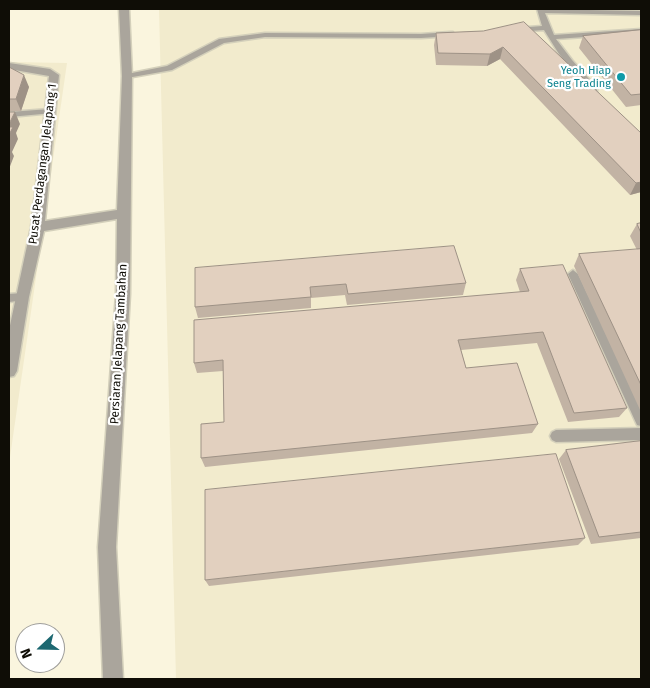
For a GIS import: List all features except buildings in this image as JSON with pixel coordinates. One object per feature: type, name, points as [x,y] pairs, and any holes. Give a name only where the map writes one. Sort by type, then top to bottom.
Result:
[{"type":"street","name":"Persiaran Jelapang Tambahan","points":[[113,679],[107,547],[123,294],[127,76],[124,9]]},
{"type":"street","name":"Pusat Perdagangan Jelapang 1","points":[[9,66],[50,72],[54,75],[38,228],[16,297],[9,371]]},
{"type":"street","points":[[38,228],[123,214]]},
{"type":"lane","points":[[601,98],[563,56],[546,28],[540,10],[641,12]]},
{"type":"lane","points":[[508,30],[546,28]]},
{"type":"lane","points":[[551,37],[641,31]]},
{"type":"lane","points":[[127,76],[168,68],[222,41],[265,35],[421,36],[460,33]]},
{"type":"lane","points":[[9,115],[50,111]]},
{"type":"lane","points":[[573,274],[641,421]]},
{"type":"lane","points":[[556,436],[641,434]]},
{"type":"shaded area","points":[[159,9],[641,9],[641,679],[176,679]]},
{"type":"shaded area","points":[[9,62],[67,63],[9,464]]},
{"type":"place","name":"Yeoh Hiap Seng Trading","points":[[621,77]]}]
